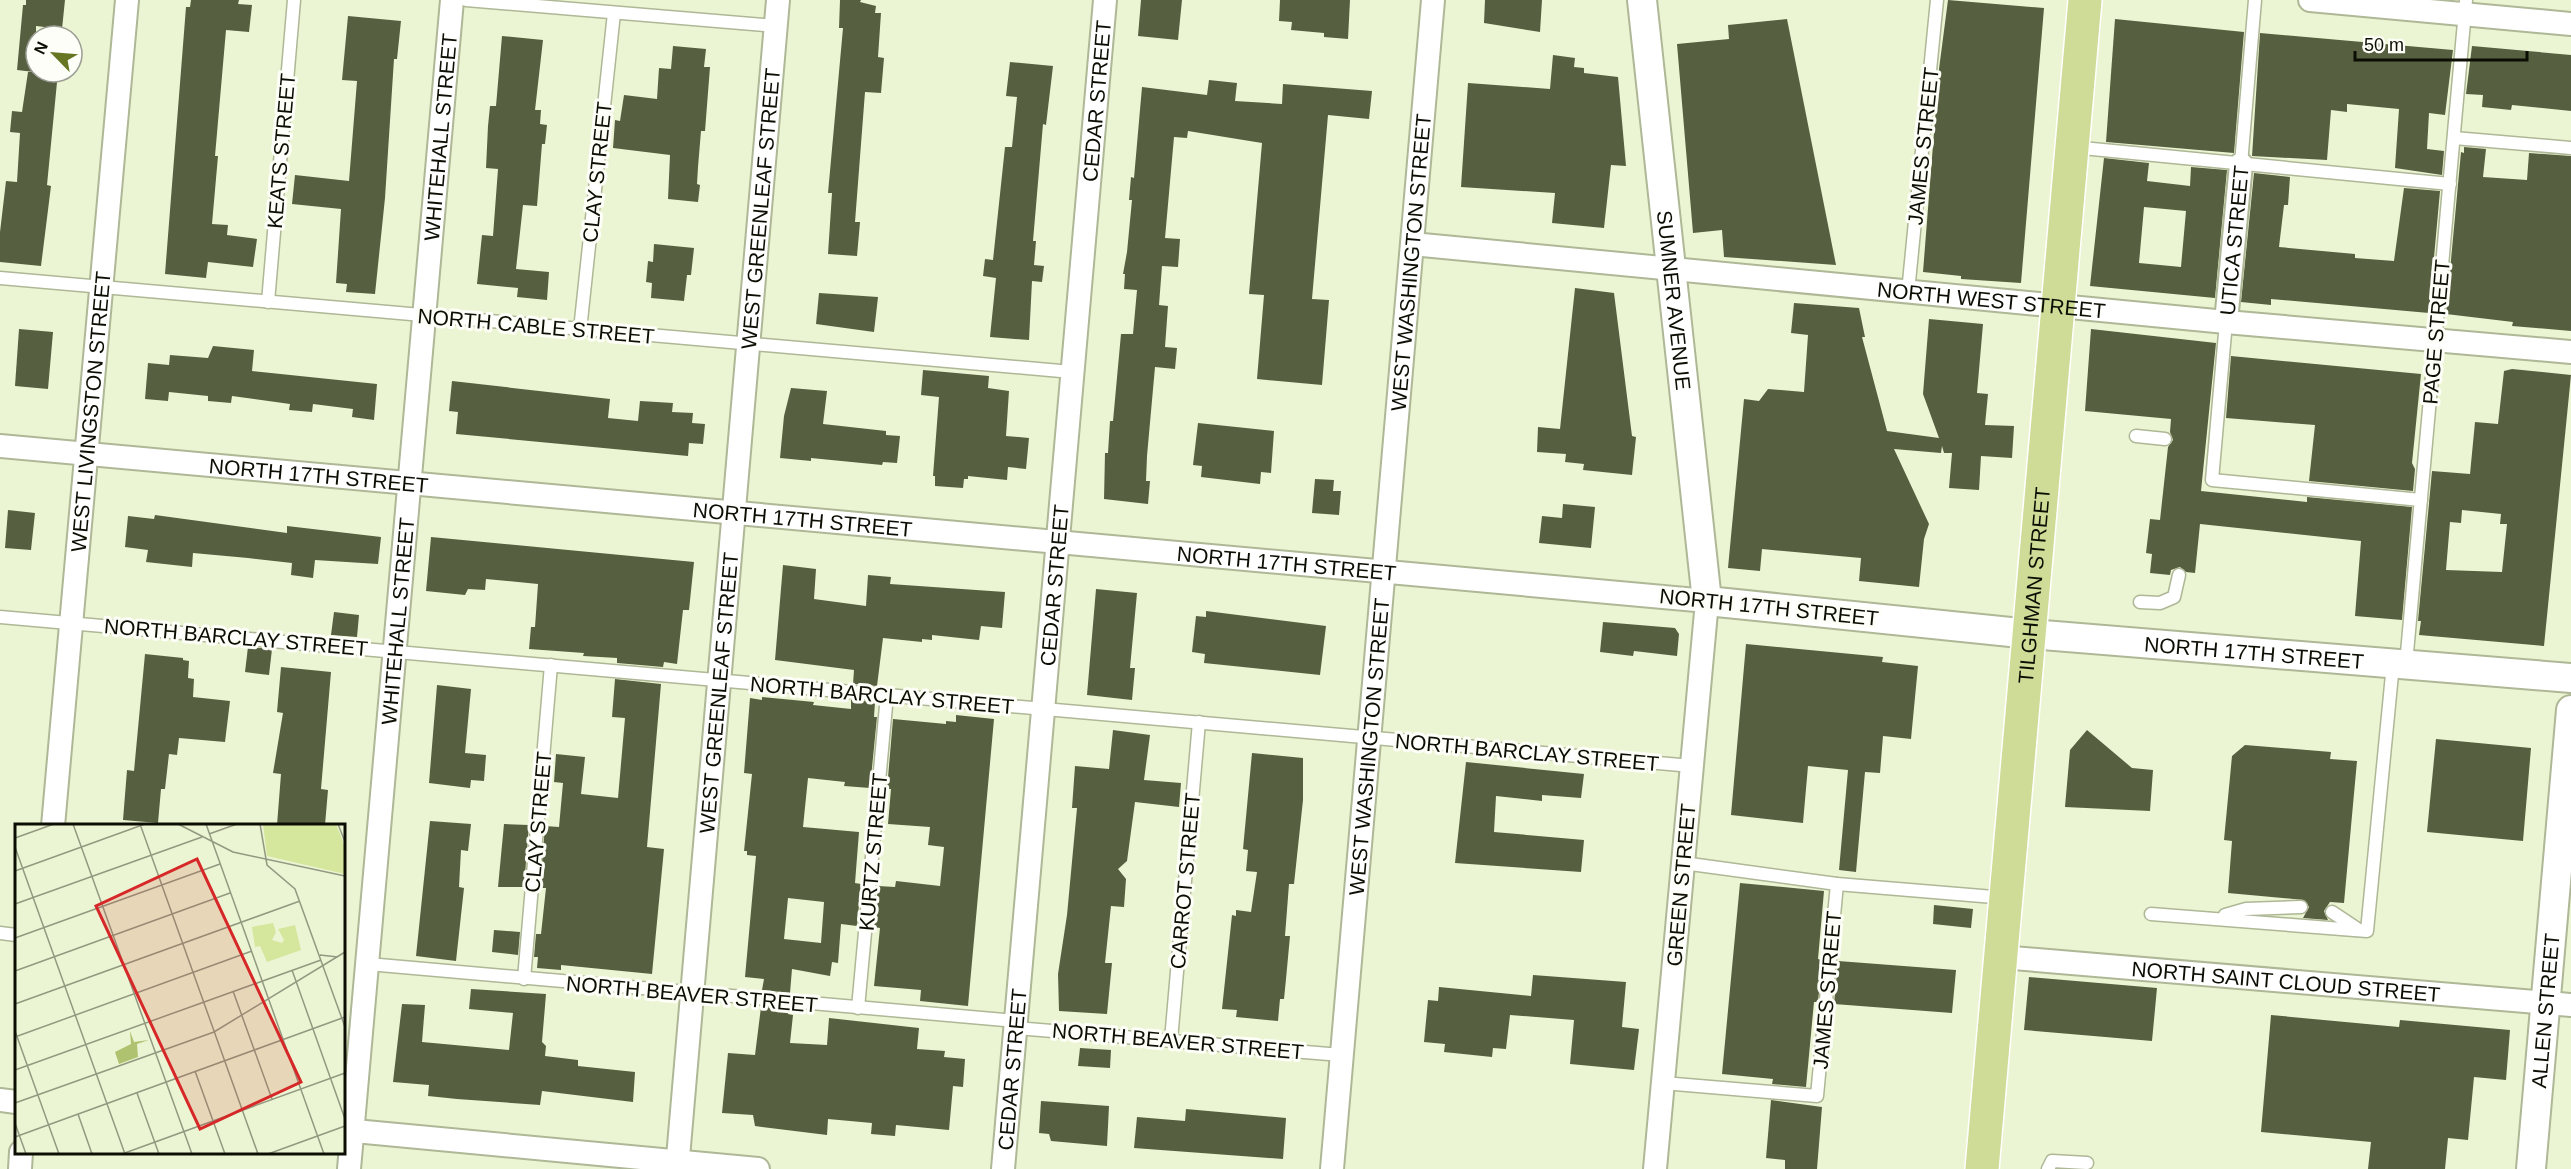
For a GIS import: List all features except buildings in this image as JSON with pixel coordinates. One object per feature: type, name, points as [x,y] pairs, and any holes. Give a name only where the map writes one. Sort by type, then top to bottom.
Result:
[{"type":"main road","name":"TILGHMAN STREET","points":[[1982,1169],[2030,634],[2056,306],[2085,0]]},
{"type":"street","name":"WEST LIVINGSTON STREET","points":[[53,824],[127,0]]},
{"type":"street","name":"WHITEHALL STREET","points":[[349,1169],[348,1131],[368,964],[452,0]]},
{"type":"street","name":"WEST GREENLEAF STREET","points":[[677,1165],[778,0]]},
{"type":"street","name":"CEDAR STREET","points":[[1003,1169],[1105,0]]},
{"type":"street","name":"WEST WASHINGTON STREET","points":[[1332,1169],[1433,0]]},
{"type":"street","name":"SUMNER AVENUE","points":[[1642,0],[1669,270],[1707,601]]},
{"type":"street","points":[[2310,0],[2466,7],[2571,24]]},
{"type":"street","name":"UTICA STREET","points":[[2226,322],[2241,164]]},
{"type":"street","name":"NORTH WEST STREET","points":[[1412,244],[2226,322],[2571,352]]},
{"type":"street","name":"NORTH 17TH STREET","points":[[0,446],[1058,544],[1707,601],[2030,634],[2571,678]]},
{"type":"street","name":"GREEN STREET","points":[[1655,1169],[1707,601]]},
{"type":"street","name":"ALLEN STREET","points":[[2531,1169],[2558,1004],[2571,710]]},
{"type":"street","name":"NORTH SAINT CLOUD STREET","points":[[2001,957],[2558,1004]]},
{"type":"street","points":[[0,1100],[15,1102]]},
{"type":"street","points":[[348,1131],[677,1165],[758,1169]]},
{"type":"street","points":[[20,1169],[21,1154]]},
{"type":"lane","name":"KEATS STREET","points":[[268,302],[294,0]]},
{"type":"lane","points":[[465,0],[776,26]]},
{"type":"lane","name":"JAMES STREET","points":[[1908,292],[1937,0]]},
{"type":"lane","name":"UTICA STREET","points":[[2241,164],[2255,0]]},
{"type":"lane","name":"PAGE STREET","points":[[2359,930],[2367,931],[2378,817],[2421,500],[2466,7]]},
{"type":"lane","name":"CLAY STREET","points":[[580,330],[614,13]]},
{"type":"lane","points":[[2454,138],[2571,148]]},
{"type":"lane","points":[[2072,147],[2450,184]]},
{"type":"lane","name":"NORTH CABLE STREET","points":[[0,278],[1072,372]]},
{"type":"lane","name":"UTICA STREET","points":[[2226,322],[2212,480],[2421,500]]},
{"type":"lane","points":[[2136,436],[2164,439]]},
{"type":"lane","points":[[2140,602],[2160,603],[2174,597],[2179,575]]},
{"type":"lane","name":"NORTH BARCLAY STREET","points":[[0,617],[396,650],[719,681],[1692,766]]},
{"type":"lane","name":"CLAY STREET","points":[[524,979],[551,665]]},
{"type":"lane","name":"KURTZ STREET","points":[[858,1008],[887,695]]},
{"type":"lane","name":"CARROT STREET","points":[[1171,1040],[1199,722]]},
{"type":"lane","points":[[1683,863],[1837,884],[2007,898]]},
{"type":"lane","name":"JAMES STREET","points":[[1663,1083],[1817,1096],[1837,884]]},
{"type":"lane","points":[[2216,918],[2246,909],[2301,908]]},
{"type":"lane","points":[[2332,912],[2359,930]]},
{"type":"lane","points":[[2151,914],[2359,930]]},
{"type":"lane","points":[[0,933],[15,935]]},
{"type":"lane","name":"NORTH BEAVER STREET","points":[[368,964],[858,1008],[1341,1055]]},
{"type":"lane","points":[[2048,1169],[2052,1161],[2087,1162]]}]
